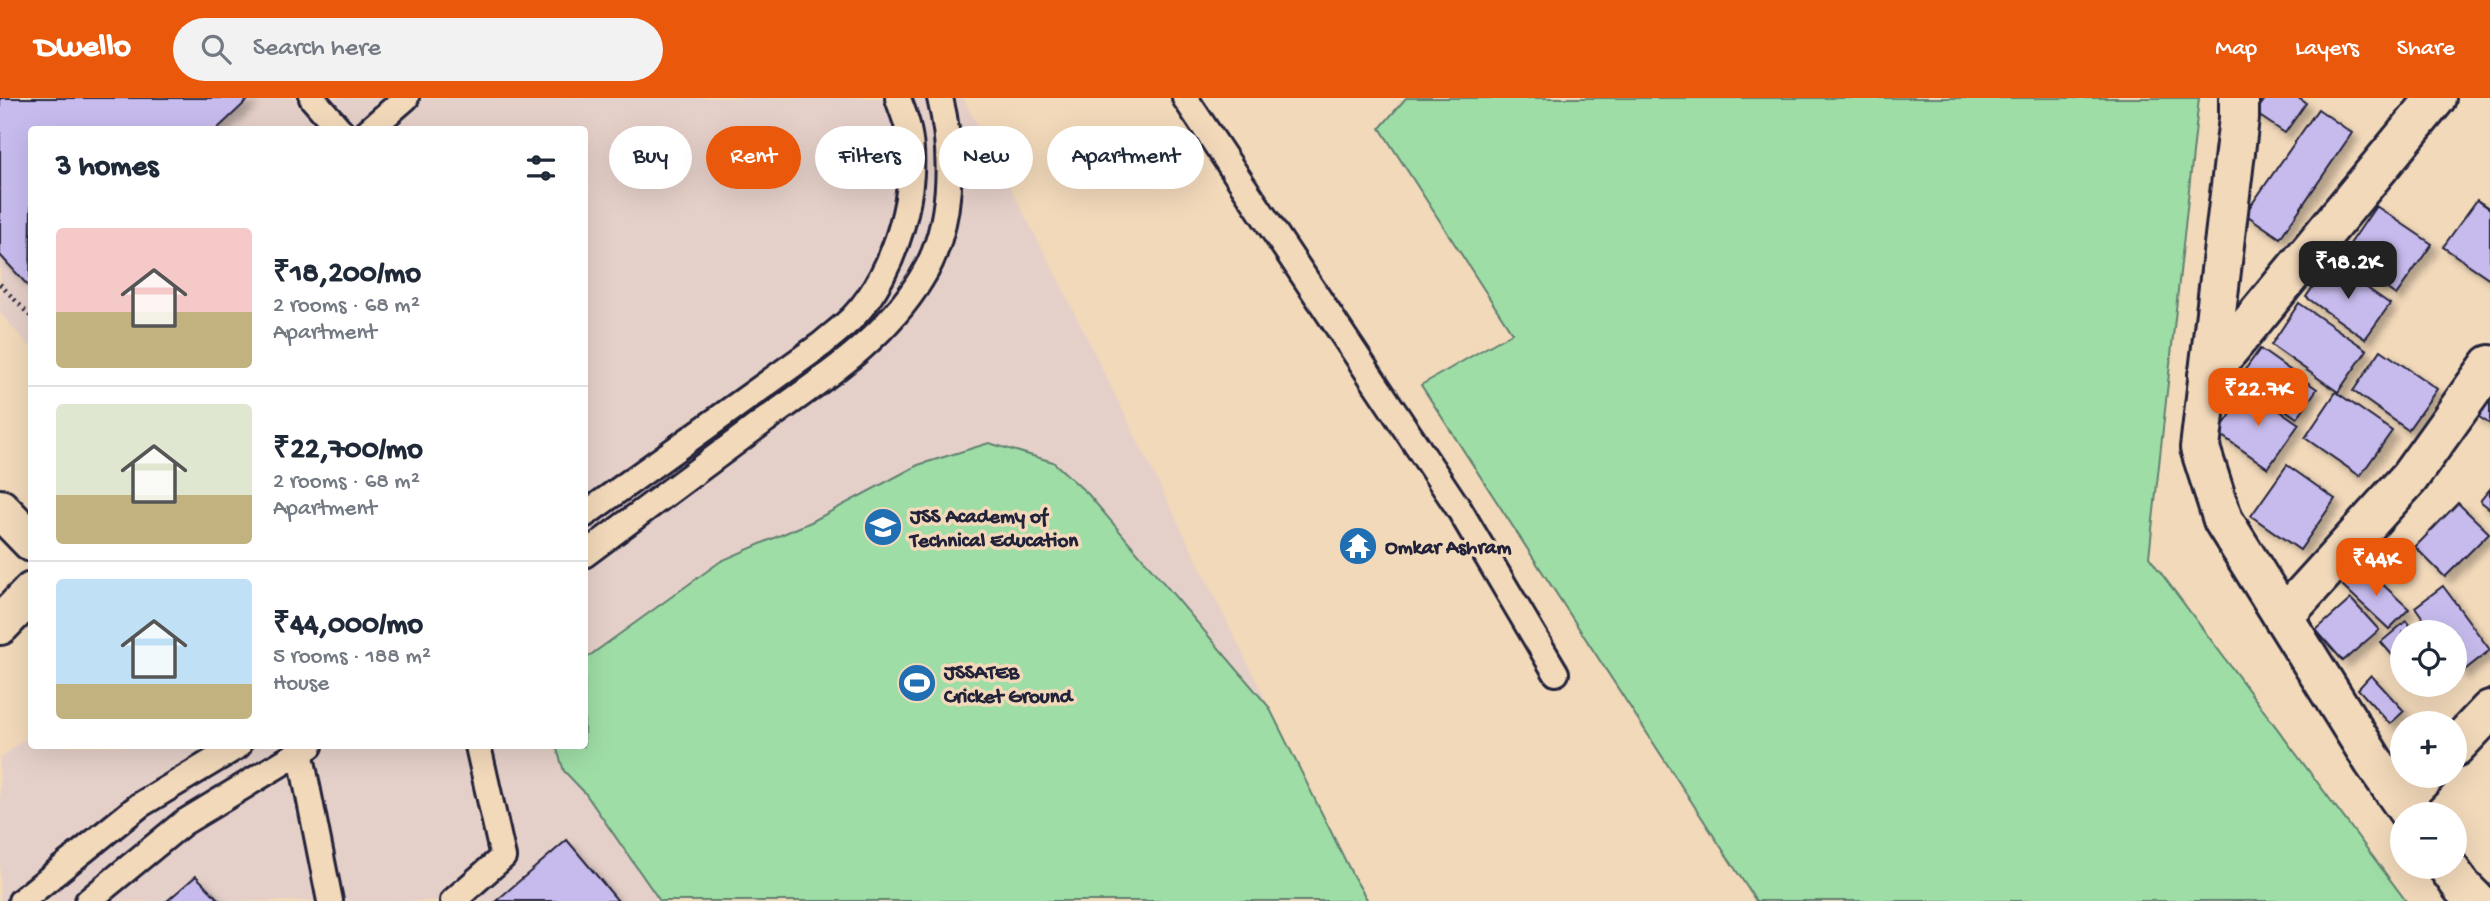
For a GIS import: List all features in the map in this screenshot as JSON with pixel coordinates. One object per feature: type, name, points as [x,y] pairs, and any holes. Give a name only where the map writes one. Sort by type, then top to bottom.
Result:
[{"type":"street","points":[[2239,98],[2239,118],[2200,448],[2223,520],[2373,761],[2412,796]]},
{"type":"street","points":[[2208,375],[2436,98]]},
{"type":"street","points":[[2283,617],[2409,478],[2490,365]]},
{"type":"street","points":[[0,509],[28,538]]},
{"type":"street","points":[[0,625],[28,596]]},
{"type":"street","points":[[2467,734],[2490,710]]},
{"type":"street","points":[[2456,879],[2476,901]]},
{"type":"lane","points":[[312,98],[336,126]]},
{"type":"lane","points":[[374,126],[406,98]]},
{"type":"lane","points":[[588,512],[822,344],[856,315],[883,273],[899,238],[908,197],[912,163],[908,129],[898,98]]},
{"type":"lane","points":[[588,552],[844,363],[891,320],[922,278],[941,232],[949,187],[947,124],[940,98]]},
{"type":"lane","points":[[1185,98],[1460,509],[1556,673]]},
{"type":"lane","points":[[899,238],[935,248]]},
{"type":"lane","points":[[21,901],[140,805],[233,749]]},
{"type":"lane","points":[[88,901],[183,823],[300,749]]},
{"type":"lane","points":[[303,749],[330,901]]},
{"type":"lane","points":[[453,901],[503,857],[479,749]]},
{"type":"path","points":[[0,284],[28,314]]},
{"type":"shaded area","name":"JSS Academy of Technical Education","points":[[0,98],[963,98],[978,126],[939,126],[939,189],[1011,189],[1365,901],[0,901],[0,758],[28,736],[28,749],[588,749],[588,126],[28,126],[28,345],[0,313]]},
{"type":"green space","points":[[1406,98],[2199,98],[2149,557],[2406,901],[1756,901],[1421,385],[1512,333],[1380,128]]},
{"type":"green space","name":"JSSATEB Cricket Ground","points":[[989,443],[1053,462],[1088,494],[1269,707],[1368,901],[660,901],[585,793],[564,771],[557,749],[588,749],[588,657],[721,561],[811,522],[918,465]]},
{"type":"building","points":[[0,98],[250,98],[220,126],[28,126],[28,286],[0,255]]},
{"type":"building","points":[[2266,98],[2298,98],[2306,103],[2285,133],[2255,113]]},
{"type":"building","points":[[2318,109],[2352,133],[2280,238],[2245,214]]},
{"type":"building","points":[[2477,200],[2490,209],[2490,279],[2443,247]]},
{"type":"building","points":[[2376,206],[2432,244],[2396,295],[2341,257]]},
{"type":"building","points":[[2330,262],[2390,304],[2365,339],[2306,297]]},
{"type":"building","points":[[2299,303],[2367,350],[2338,392],[2271,345]]},
{"type":"building","points":[[2260,349],[2317,389],[2297,418],[2239,378]]},
{"type":"building","points":[[2381,350],[2437,389],[2408,430],[2353,391]]},
{"type":"building","points":[[2248,389],[2299,424],[2268,468],[2218,433]]},
{"type":"building","points":[[2336,392],[2392,431],[2360,476],[2305,438]]},
{"type":"building","points":[[2487,397],[2490,399],[2490,424],[2476,415]]},
{"type":"building","points":[[2287,465],[2335,499],[2300,550],[2251,516]]},
{"type":"building","points":[[2490,489],[2490,509],[2480,501]]},
{"type":"building","points":[[2458,503],[2489,533],[2445,577],[2415,547]]},
{"type":"building","points":[[2363,566],[2409,609],[2398,620],[2390,620],[2389,629],[2343,586]]},
{"type":"building","points":[[2443,586],[2490,650],[2467,668],[2467,620],[2424,620],[2415,607]]},
{"type":"building","points":[[2351,599],[2379,630],[2343,661],[2316,630]]},
{"type":"building","points":[[2390,634],[2390,653],[2381,642]]},
{"type":"building","points":[[2371,675],[2404,711],[2390,711],[2390,724],[2358,689]]},
{"type":"building","points":[[567,840],[618,901],[496,901]]},
{"type":"building","points":[[196,876],[220,901],[167,901]]},
{"type":"place","name":"JSS Academy of Technical Education","points":[[883,527]]},
{"type":"place","name":"Omkar Ashram","points":[[1358,546]]},
{"type":"place","name":"JSSATEB Cricket Ground","points":[[917,683]]}]
